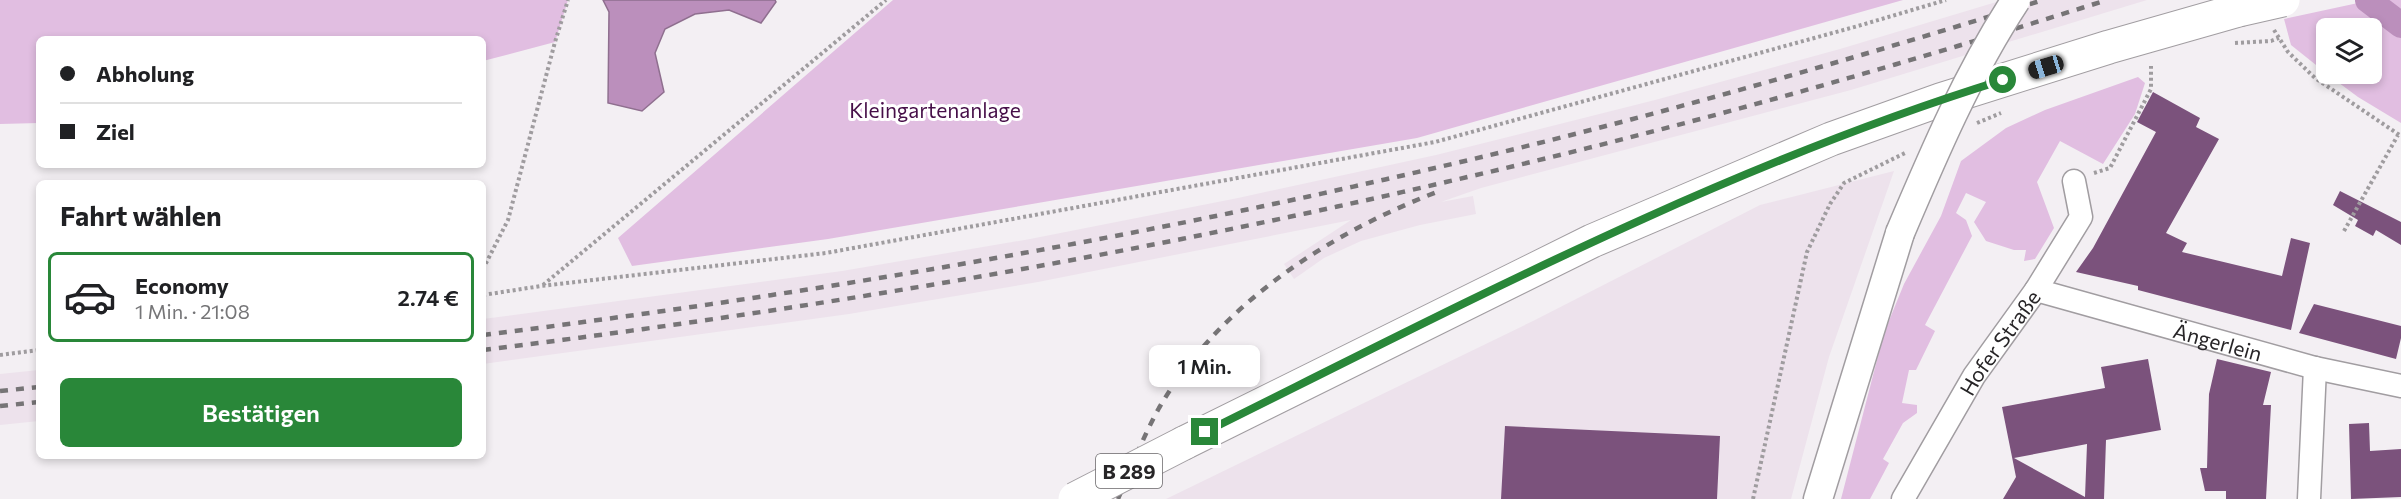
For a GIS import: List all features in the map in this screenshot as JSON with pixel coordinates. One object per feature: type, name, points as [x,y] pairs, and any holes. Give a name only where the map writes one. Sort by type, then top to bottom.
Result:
[{"type":"highway","name":"B 289","points":[[1075,499],[1592,241],[1832,139],[1940,100],[2086,54],[2239,10],[2283,0]]},
{"type":"street","points":[[1818,499],[1900,232],[1936,147],[1994,33],[2016,0]]},
{"type":"street","name":"Hofer Straße","points":[[1902,499],[1974,376],[2036,290],[2081,218],[2074,181]]},
{"type":"street","name":"Ängerlein","points":[[2036,290],[2315,368],[2401,386]]},
{"type":"street","points":[[2309,499],[2315,368]]},
{"type":"path","points":[[486,263],[508,220],[568,0]]},
{"type":"path","points":[[541,286],[886,0]]},
{"type":"path","points":[[486,295],[541,286],[826,253],[1435,142],[1946,0]]},
{"type":"path","points":[[2227,45],[2238,42],[2271,41],[2279,38],[2288,52],[2315,78],[2400,135],[2344,231]]},
{"type":"path","points":[[2074,181],[2110,168],[2151,89],[2151,66],[2162,63]]},
{"type":"path","points":[[0,355],[36,350]]},
{"type":"shaded area","points":[[603,0],[775,0],[776,2],[761,23],[729,10],[695,14],[665,29],[655,53],[664,92],[642,111],[608,103],[609,12]]},
{"type":"shaded area","points":[[2003,0],[2147,0],[1851,90],[1481,188],[1441,202],[1473,196],[1476,214],[1420,225],[1361,241],[1324,258],[1294,279],[1284,264],[1351,220],[1038,282],[849,314],[486,364],[486,319],[842,271],[1030,239],[1238,198],[1436,155],[1655,100],[1840,49]]},
{"type":"shaded area","points":[[1894,171],[1829,357],[1791,499],[1166,499],[1533,321],[1760,205]]},
{"type":"shaded area","points":[[36,370],[36,421],[0,425],[0,374]]},
{"type":"green space","points":[[0,0],[568,0],[555,42],[486,60],[486,36],[36,36],[36,123],[0,124]]},
{"type":"green space","name":"Kleingartenanlage","points":[[893,0],[1903,0],[1417,138],[828,239],[632,266],[618,238]]},
{"type":"green space","points":[[2372,0],[2401,0],[2401,123],[2340,84],[2382,84],[2382,18],[2316,18],[2316,65],[2291,45],[2284,19]]},
{"type":"green space","points":[[2138,77],[2145,83],[2135,114],[2103,164],[2060,141],[2037,182],[2054,228],[2035,259],[2024,261],[2026,250],[2014,250],[1986,241],[1974,222],[1986,202],[1966,193],[1956,213],[1966,220],[1972,236],[1925,325],[1935,331],[1916,370],[1909,370],[1902,403],[1917,405],[1917,413],[1903,423],[1883,459],[1889,463],[1870,499],[1841,499],[1884,333],[1904,284],[1941,216],[1961,161],[2006,128],[2045,110]]},
{"type":"building","points":[[2153,92],[2200,118],[2196,127],[2219,139],[2166,233],[2187,243],[2182,252],[2282,276],[2291,238],[2310,243],[2291,330],[2138,290],[2138,286],[2076,272],[2093,248],[2156,132],[2137,122]]},
{"type":"building","points":[[2340,191],[2401,222],[2401,245],[2376,230],[2373,236],[2355,226],[2358,220],[2333,205]]},
{"type":"building","points":[[2314,304],[2401,326],[2396,359],[2299,333]]},
{"type":"building","points":[[2148,359],[2161,430],[2106,440],[2104,499],[2003,499],[2016,477],[2002,407],[2105,388],[2101,367]],"holes":[[[2087,444],[2085,497],[2014,458]]]},
{"type":"building","points":[[2217,359],[2271,372],[2263,405],[2271,405],[2266,499],[2226,499],[2226,491],[2205,491],[2200,468],[2207,468],[2209,394]]},
{"type":"building","points":[[2369,423],[2370,451],[2401,449],[2401,497],[2351,499],[2349,424]]},
{"type":"building","points":[[1505,426],[1720,436],[1717,499],[1501,499]]},
{"type":"waterway","points":[[2368,0],[2401,25]]},
{"type":"railway","points":[[486,335],[724,302],[963,264],[1321,194],[1515,149],[1667,110],[1818,68],[2043,0]]},
{"type":"railway","points":[[486,350],[726,317],[967,279],[1327,209],[1613,142],[1696,120],[1861,74],[2107,0]]},
{"type":"railway","points":[[1118,499],[1142,441],[1159,408],[1184,370],[1213,336],[1246,304],[1282,275],[1320,250],[1400,207],[1442,190]]},
{"type":"railway","points":[[0,391],[36,387]]},
{"type":"railway","points":[[0,406],[36,402]]},
{"type":"route","points":[[1205,432],[1592,241],[1832,139],[2003,80]]}]
